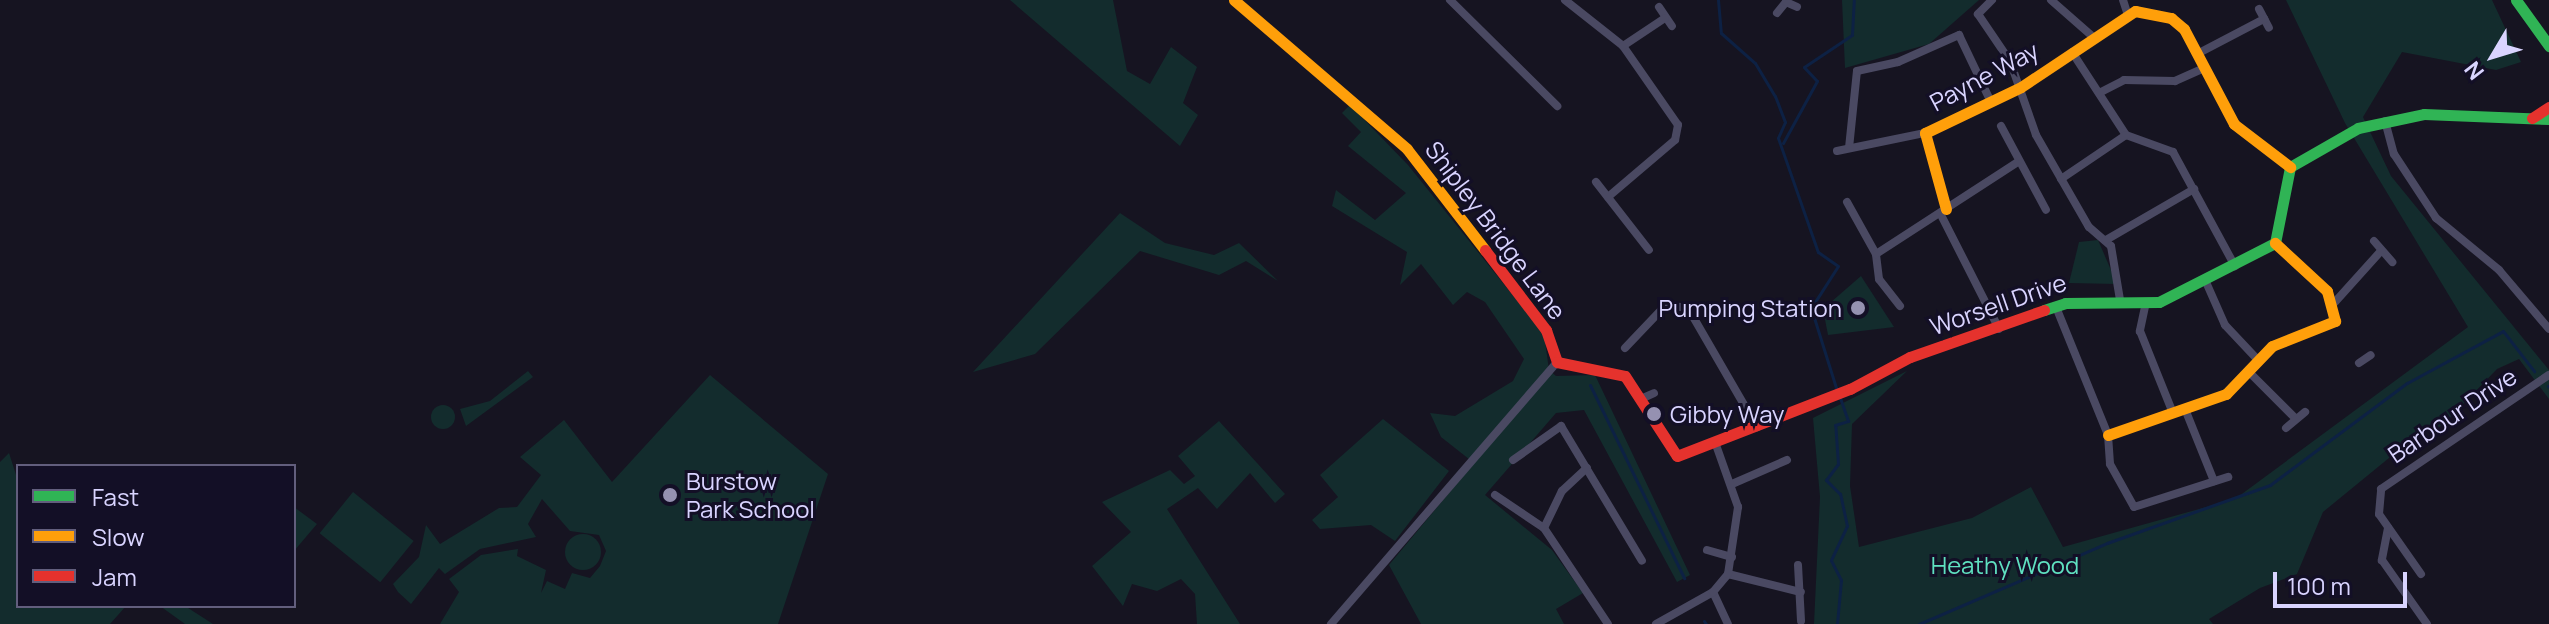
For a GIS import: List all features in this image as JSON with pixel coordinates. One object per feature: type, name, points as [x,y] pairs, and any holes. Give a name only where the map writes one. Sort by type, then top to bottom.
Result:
[{"type":"main road","name":"Shipley Bridge Lane","points":[[1234,0],[1407,149],[1546,330],[1557,362]]},
{"type":"main road","points":[[2516,0],[2549,46]]},
{"type":"main road","name":"Payne Way","points":[[1944,210],[1925,133],[2021,87],[2072,52],[2125,6],[2171,18],[2197,54],[2237,127],[2290,167]]},
{"type":"main road","points":[[2531,19],[2549,34]]},
{"type":"main road","points":[[2528,120],[2549,107]]},
{"type":"main road","points":[[2108,435],[2226,394],[2283,339],[2335,321],[2335,302],[2275,243],[2290,167],[2331,140],[2385,121],[2424,114],[2549,119]]},
{"type":"main road","name":"Worsell Drive","points":[[1557,362],[1614,369],[1648,396],[1677,456],[1716,445],[1822,401],[1910,357],[1999,329],[2081,298],[2146,302],[2206,282],[2275,243]]},
{"type":"street","points":[[1450,0],[1557,106]]},
{"type":"street","points":[[1565,0],[1623,46],[1679,133],[1608,197]]},
{"type":"street","points":[[1992,0],[1978,14],[2021,87],[2036,135],[2089,227],[2106,240],[2120,269],[2120,300]]},
{"type":"street","points":[[2051,0],[2092,36]]},
{"type":"street","points":[[1777,13],[1785,1],[1797,7]]},
{"type":"street","points":[[1659,7],[1672,26]]},
{"type":"street","points":[[2259,9],[2269,28]]},
{"type":"street","points":[[1623,46],[1665,18]]},
{"type":"street","points":[[2197,54],[2264,19]]},
{"type":"street","points":[[1849,148],[1857,71],[1898,62],[1959,35],[1990,100]]},
{"type":"street","points":[[2072,52],[2126,135],[2173,152],[2235,266]]},
{"type":"street","points":[[2099,93],[2124,80],[2175,81],[2204,68]]},
{"type":"street","points":[[2385,121],[2394,154],[2436,218],[2499,270],[2549,329]]},
{"type":"street","points":[[2001,126],[2016,163],[2046,210]]},
{"type":"street","points":[[1837,151],[1925,133]]},
{"type":"street","points":[[2061,179],[2126,135]]},
{"type":"street","points":[[1876,254],[2016,163]]},
{"type":"street","points":[[1596,182],[1649,250]]},
{"type":"street","points":[[2106,240],[2194,189]]},
{"type":"street","points":[[1847,202],[1876,254],[1879,279],[1900,306]]},
{"type":"street","name":"Payne Way","points":[[1944,210],[1999,329]]},
{"type":"street","points":[[2374,241],[2392,262]]},
{"type":"street","points":[[2335,302],[2381,251]]},
{"type":"street","points":[[2206,282],[2225,325],[2258,360]]},
{"type":"street","points":[[1678,291],[1677,302],[1712,342],[1757,428]]},
{"type":"street","points":[[1625,348],[1658,311],[1677,302]]},
{"type":"street","points":[[2146,302],[2140,331],[2214,481]]},
{"type":"street","points":[[2056,307],[2108,435],[2110,464],[2134,507],[2228,477]]},
{"type":"street","points":[[2359,363],[2371,355]]},
{"type":"street","points":[[1331,624],[1557,362]]},
{"type":"street","points":[[2248,371],[2295,418]]},
{"type":"street","name":"Barbour Drive","points":[[2421,574],[2388,528],[2377,506],[2385,485],[2543,379]]},
{"type":"street","points":[[2286,428],[2305,412]]},
{"type":"street","points":[[1513,460],[1561,426],[1642,561]]},
{"type":"street","points":[[1656,624],[1713,592],[1728,574],[1738,507],[1716,445]]},
{"type":"street","points":[[1732,484],[1787,460]]},
{"type":"street","points":[[1544,528],[1562,491],[1587,468]]},
{"type":"street","points":[[1495,495],[1544,528],[1608,624]]},
{"type":"street","points":[[2388,528],[2382,560],[2427,624]]},
{"type":"street","points":[[1707,550],[1732,557]]},
{"type":"street","points":[[1798,565],[1801,621]]},
{"type":"street","points":[[1728,574],[1801,592]]},
{"type":"street","points":[[1713,592],[1728,624]]},
{"type":"green space","points":[[1010,0],[1113,0],[1127,71],[1150,84],[1171,47],[1197,67],[1183,103],[1198,115],[1180,146]]},
{"type":"green space","points":[[1842,0],[1979,0],[1929,44],[1845,68]]},
{"type":"green space","name":"Heathy Wood","points":[[2286,0],[2492,0],[2521,62],[2496,70],[2402,52],[2363,117],[2391,176],[2549,370],[2549,399],[2519,359],[2497,369],[2443,425],[2411,440],[2323,512],[2297,574],[2260,588],[2209,619],[2213,624],[1814,624],[1820,497],[1813,418],[1907,371],[1852,424],[1850,486],[1859,547],[1972,518],[2031,487],[2063,547],[2235,499],[2468,327],[2345,123]]},
{"type":"green space","points":[[1350,105],[1408,165],[1544,334],[1549,370],[1556,376],[1595,375],[1690,575],[1677,582],[1584,410],[1556,413],[1485,495],[1552,550],[1583,593],[1556,609],[1564,624],[1421,624],[1389,565],[1474,463],[1441,437],[1430,413],[1455,416],[1513,381],[1524,359],[1485,302],[1467,292],[1453,305],[1421,264],[1400,285],[1407,252],[1332,206],[1336,190],[1375,220],[1406,193],[1348,146],[1361,132],[1342,113]]},
{"type":"green space","points":[[1120,213],[1165,243],[1214,255],[1239,243],[1278,281],[1246,261],[1219,275],[1140,251],[1035,354],[973,372]]},
{"type":"green space","points":[[2098,240],[2117,284],[2069,283],[2079,242]]},
{"type":"green space","points":[[1861,276],[1894,327],[1828,335],[1823,309]]},
{"type":"green space","points":[[528,371],[533,377],[466,426],[460,409],[490,401]]},
{"type":"green space","name":"Burstow Park School","points":[[710,375],[828,474],[778,624],[440,624],[459,592],[449,579],[481,555],[518,549],[517,556],[546,570],[541,593],[547,581],[565,589],[572,573],[590,578],[600,566],[606,551],[599,535],[570,531],[542,499],[528,524],[536,537],[480,549],[445,574],[439,568],[411,604],[398,592],[393,584],[419,557],[426,525],[440,544],[499,508],[517,507],[541,475],[520,457],[564,420],[612,482]]},
{"type":"green space","points":[[443,405],[454,412],[455,417],[448,428],[443,429],[432,422],[431,417],[438,406]]},
{"type":"green space","points":[[1383,419],[1449,471],[1395,541],[1371,525],[1320,529],[1312,520],[1338,497],[1320,475]]},
{"type":"green space","points":[[1219,421],[1285,494],[1275,503],[1250,473],[1217,509],[1198,488],[1167,509],[1240,624],[1197,624],[1195,594],[1181,579],[1157,591],[1132,584],[1123,606],[1092,566],[1131,532],[1102,502],[1170,470],[1184,484],[1195,476],[1178,456]]},
{"type":"green space","points":[[9,453],[16,475],[16,608],[124,608],[110,624],[0,624],[0,462]]},
{"type":"green space","points":[[353,492],[414,541],[380,582],[320,533]]},
{"type":"green space","points":[[296,508],[317,524],[296,549]]},
{"type":"green space","points":[[583,534],[596,539],[601,552],[596,565],[583,570],[570,565],[565,552],[570,539]]},
{"type":"green space","points":[[163,608],[188,608],[213,624],[185,624]]},
{"type":"waterway","points":[[1718,0],[1721,33],[1755,63],[1775,96],[1785,122],[1778,138],[1818,252],[1838,266],[1811,308],[1837,391]]},
{"type":"waterway","points":[[1783,143],[1817,81],[1804,67],[1852,35],[1854,0]]},
{"type":"waterway","points":[[1919,624],[2107,543],[2270,485],[2407,383],[2503,331],[2534,371]]},
{"type":"waterway","points":[[1590,385],[1684,578]]},
{"type":"waterway","points":[[1837,624],[1841,580],[1831,560],[1847,526],[1840,494],[1826,480],[1838,464],[1835,425],[1848,421],[1840,398]]},
{"type":"traffic: fast","points":[[2516,0],[2549,46]]},
{"type":"traffic: fast","points":[[2044,310],[2065,303],[2159,302],[2275,243],[2290,167],[2358,128],[2424,114],[2549,119]]},
{"type":"traffic: slow","points":[[1234,0],[1407,149],[1485,250]]},
{"type":"traffic: slow","points":[[1946,209],[1925,133],[2021,87],[2135,11],[2171,18],[2184,29],[2234,124],[2290,167]]},
{"type":"traffic: slow","points":[[2108,435],[2226,394],[2272,346],[2335,321],[2327,291],[2275,243]]},
{"type":"traffic: jam","points":[[2532,118],[2549,107]]},
{"type":"traffic: jam","points":[[1485,250],[1546,330],[1557,362],[1625,376],[1677,456],[1850,389],[1910,357],[2044,310]]},
{"type":"place","name":"Pumping Station","points":[[1858,308]]},
{"type":"place","name":"Gibby Way","points":[[1654,414]]},
{"type":"place","name":"Burstow Park School","points":[[670,495]]}]
